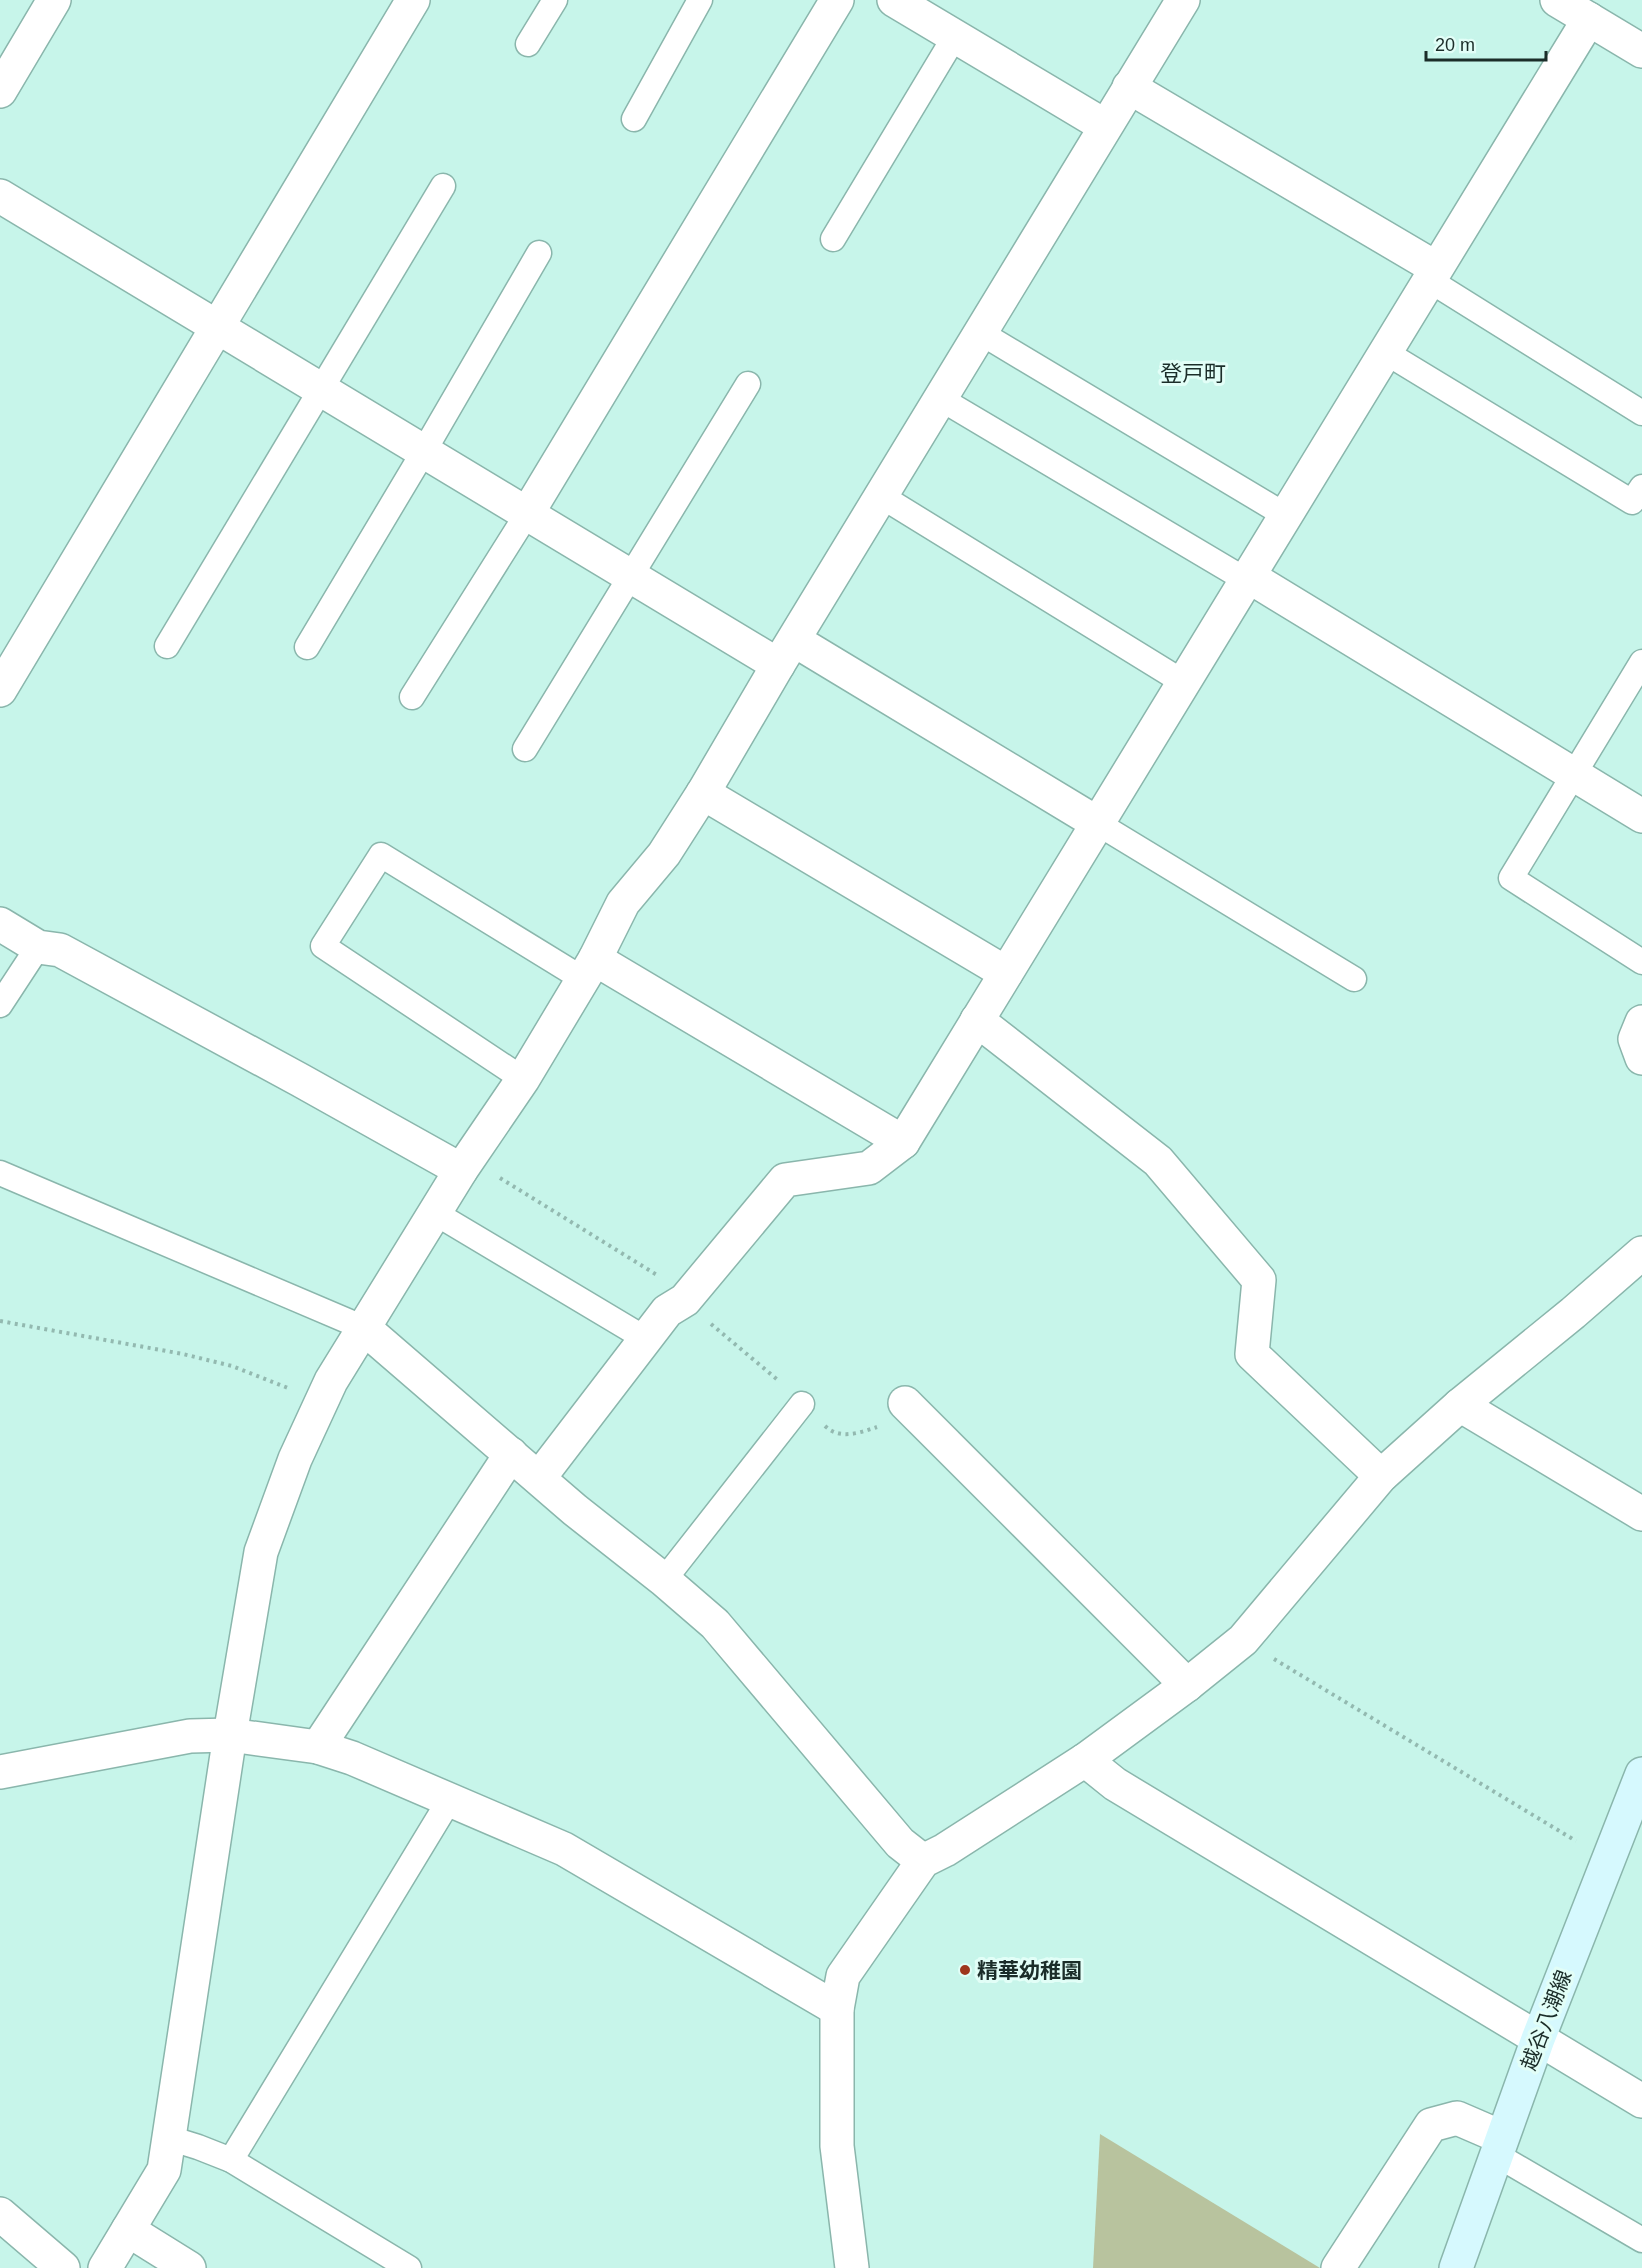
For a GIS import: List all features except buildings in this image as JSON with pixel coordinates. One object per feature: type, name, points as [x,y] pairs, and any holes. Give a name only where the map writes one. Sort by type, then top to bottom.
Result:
[{"type":"main road","name":"越谷八潮線","points":[[1456,2268],[1498,2145],[1642,1773]]},
{"type":"street","points":[[0,91],[54,0]]},
{"type":"street","points":[[0,690],[413,0]]},
{"type":"street","points":[[527,514],[837,0]]},
{"type":"street","points":[[894,0],[1105,126]]},
{"type":"street","points":[[105,2268],[164,2170],[230,1735],[261,1552],[295,1459],[331,1381],[461,1170],[523,1079],[589,969],[623,903],[664,854],[703,793],[1183,0]]},
{"type":"street","points":[[1557,0],[1642,51]]},
{"type":"street","points":[[539,1478],[667,1311],[685,1300],[785,1180],[869,1168],[903,1142],[1589,19]]},
{"type":"street","points":[[1129,87],[1432,274]]},
{"type":"street","points":[[0,196],[630,575],[786,653],[1097,823]]},
{"type":"street","points":[[1247,578],[1642,816]]},
{"type":"street","points":[[703,793],[1006,973]]},
{"type":"street","points":[[0,924],[38,947],[60,950],[310,1085],[461,1170]]},
{"type":"street","points":[[589,969],[903,1142]]},
{"type":"street","points":[[977,1020],[1158,1161],[1259,1280],[1252,1354],[1381,1476]]},
{"type":"street","points":[[1642,1022],[1635,1039],[1642,1058]]},
{"type":"street","points":[[852,2268],[837,2146],[837,2009],[843,1976],[922,1861],[945,1850],[1085,1760],[1187,1685],[1243,1640],[1381,1476],[1642,1252]]},
{"type":"street","points":[[364,1328],[574,1510],[716,1624],[900,1843],[922,1861]]},
{"type":"street","points":[[904,1403],[1187,1685]]},
{"type":"street","points":[[1461,1406],[1642,1514]]},
{"type":"street","points":[[318,1747],[512,1454]]},
{"type":"street","points":[[0,1772],[190,1736],[230,1735],[318,1747],[352,1758],[564,1849],[837,2009]]},
{"type":"street","points":[[1085,1760],[1115,1784],[1642,2101]]},
{"type":"street","points":[[1338,2268],[1431,2125],[1457,2118],[1498,2145]]},
{"type":"street","points":[[0,2214],[63,2268]]},
{"type":"street","points":[[128,2230],[189,2268]]},
{"type":"lane","points":[[528,44],[555,0]]},
{"type":"lane","points":[[634,119],[700,0]]},
{"type":"lane","points":[[833,240],[955,36]]},
{"type":"lane","points":[[167,646],[443,186]]},
{"type":"lane","points":[[307,647],[539,253]]},
{"type":"lane","points":[[1432,274],[1642,413]]},
{"type":"lane","points":[[981,333],[1285,515]]},
{"type":"lane","points":[[1385,352],[1632,502],[1642,487]]},
{"type":"lane","points":[[525,749],[748,384]]},
{"type":"lane","points":[[940,399],[1247,578]]},
{"type":"lane","points":[[881,496],[1184,682]]},
{"type":"lane","points":[[412,696],[527,514]]},
{"type":"lane","points":[[1642,662],[1511,878],[1642,962]]},
{"type":"lane","points":[[1097,823],[1354,979]]},
{"type":"lane","points":[[523,1079],[323,946],[381,855],[589,969]]},
{"type":"lane","points":[[0,1005],[38,947]]},
{"type":"lane","points":[[0,1173],[364,1328]]},
{"type":"lane","points":[[435,1213],[646,1339]]},
{"type":"lane","points":[[664,1580],[802,1404]]},
{"type":"lane","points":[[231,2160],[450,1800]]},
{"type":"lane","points":[[169,2138],[198,2146],[231,2160],[409,2268]]},
{"type":"lane","points":[[1498,2145],[1642,2240]]},
{"type":"path","points":[[0,1321],[193,1356],[232,1366],[322,1401]]},
{"type":"path","points":[[1243,1640],[1577,1842]]},
{"type":"green space","points":[[1100,2134],[1320,2268],[1093,2268]]},
{"type":"place","name":"精華幼稚園","points":[[965,1970]]},
{"type":"district","name":"登戸町","points":[[1193,373]]}]
